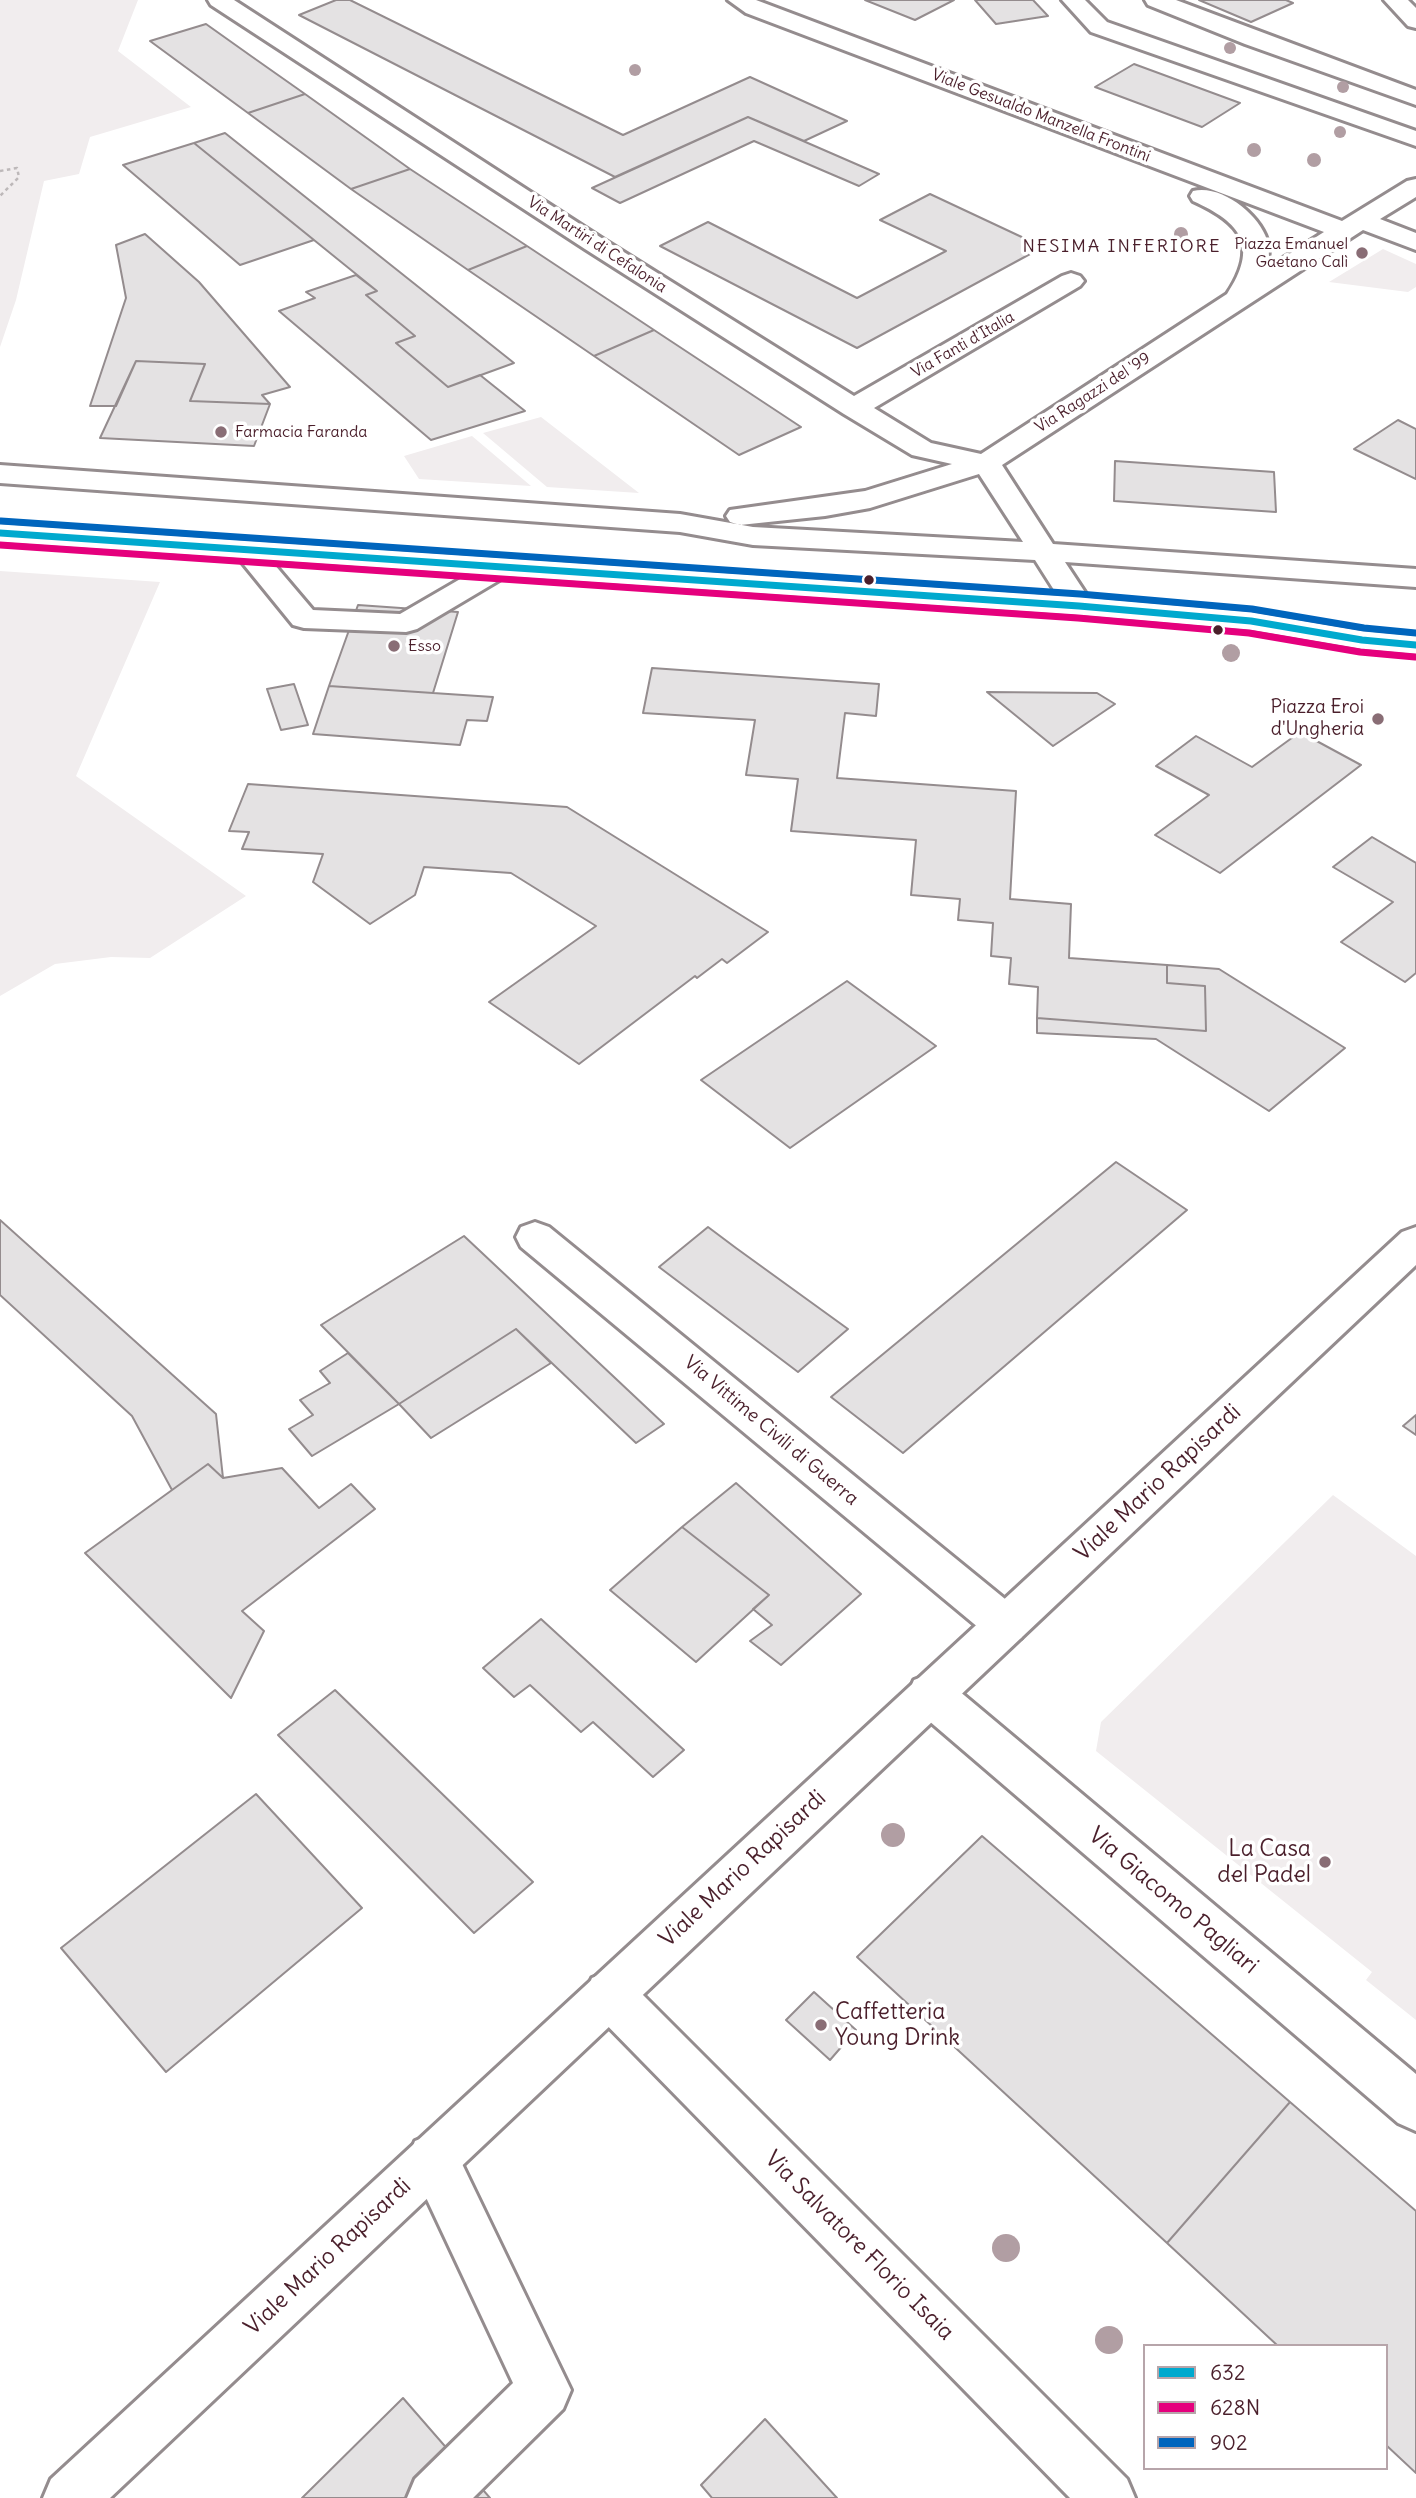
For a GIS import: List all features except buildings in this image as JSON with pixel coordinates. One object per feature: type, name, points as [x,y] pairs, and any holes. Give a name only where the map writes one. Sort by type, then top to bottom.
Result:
[{"type":"street","name":"Via Martiri di Cefalonia","points":[[219,0],[594,244],[854,408],[922,449],[986,463]]},
{"type":"street","name":"Viale Gesualdo Manzella Frontini","points":[[717,0],[747,4],[1104,140],[1352,226],[1416,242]]},
{"type":"street","points":[[1073,0],[1100,27],[1416,139]]},
{"type":"street","points":[[1156,0],[1253,39],[1416,98]]},
{"type":"street","points":[[1395,0],[1416,21]]},
{"type":"street","points":[[1104,140],[1166,182],[1222,204],[1240,216],[1253,232],[1258,248],[1254,271],[1237,299]]},
{"type":"street","name":"Via Ragazzi del '99","points":[[680,523],[825,507],[870,499],[986,463],[1416,186]]},
{"type":"street","name":"Via Fanti d'Italia","points":[[854,408],[1071,281]]},
{"type":"street","points":[[986,463],[1079,606]]},
{"type":"street","points":[[0,474],[680,523],[753,536],[1044,552],[1416,578]]},
{"type":"street","points":[[0,533],[1079,606],[1251,621],[1362,640],[1416,645]]},
{"type":"street","points":[[247,550],[304,619],[407,623],[503,566]]},
{"type":"street","points":[[1251,621],[1363,615],[1416,619]]},
{"type":"street","name":"Via Vittime Civili di Guerra","points":[[536,1237],[1006,1625]]},
{"type":"street","name":"Viale Mario Rapisardi","points":[[70,2498],[1416,1242]]},
{"type":"street","name":"Via Giacomo Pagliari","points":[[930,1694],[1416,2106]]},
{"type":"street","name":"Via Salvatore Florio Isaia","points":[[609,1994],[1108,2498]]},
{"type":"street","points":[[433,2159],[544,2389],[434,2498]]},
{"type":"path","points":[[0,171],[17,168],[19,177],[0,196]]},
{"type":"shaded area","points":[[0,0],[138,0],[118,51],[191,107],[90,137],[79,174],[44,181],[16,300],[0,347]]},
{"type":"shaded area","points":[[1383,249],[1416,264],[1416,287],[1408,292],[1329,282]]},
{"type":"shaded area","points":[[541,417],[639,493],[547,487],[483,433]]},
{"type":"shaded area","points":[[472,436],[531,486],[419,479],[404,456]]},
{"type":"shaded area","points":[[0,571],[160,582],[76,776],[246,896],[150,958],[111,957],[55,964],[0,996]]},
{"type":"shaded area","name":"La Casa del Padel","points":[[1333,1495],[1416,1556],[1416,2020],[1366,1980],[1372,1972],[1096,1751],[1101,1722]]},
{"type":"transit line","name":"902","points":[[1,521],[1080,594],[1252,609],[1364,628],[1416,633]]},
{"type":"transit line","name":"632","points":[[0,533],[1079,606],[1251,621],[1362,640],[1416,645]]},
{"type":"transit line","name":"628N","points":[[0,545],[1078,618],[1249,633],[1360,652],[1415,657]]},
{"type":"place","name":"Piazza Emanuel Gaetano Calì","points":[[1362,253]]},
{"type":"place","name":"Farmacia Faranda","points":[[221,432]]},
{"type":"place","name":"Esso","points":[[394,646]]},
{"type":"place","name":"Piazza Eroi d'Ungheria","points":[[1378,719]]},
{"type":"place","name":"La Casa del Padel","points":[[1325,1862]]},
{"type":"place","name":"Caffetteria Young Drink","points":[[821,2025]]},
{"type":"district","name":"NESIMA INFERIORE","points":[[1122,247]]}]
